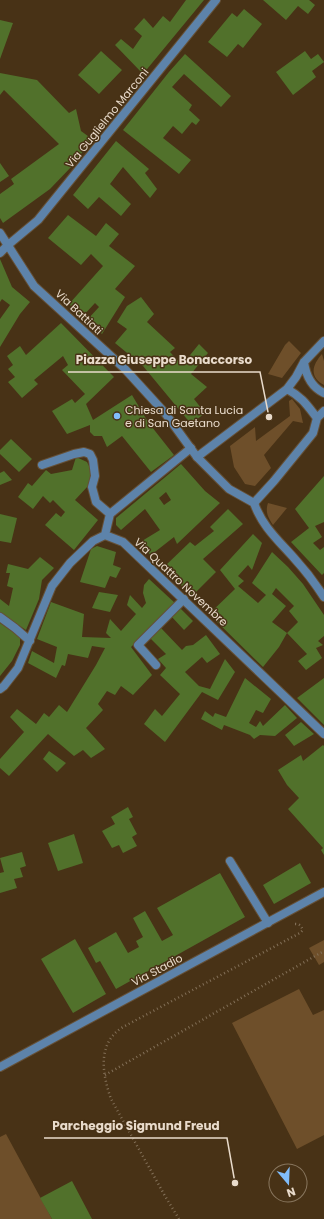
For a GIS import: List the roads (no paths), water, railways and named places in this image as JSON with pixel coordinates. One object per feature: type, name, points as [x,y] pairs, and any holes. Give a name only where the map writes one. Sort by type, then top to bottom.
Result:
[{"type":"street","name":"Via Guglielmo Marconi","points":[[0,253],[38,220],[216,0]]},
{"type":"street","name":"Via Battiati","points":[[0,233],[34,286],[124,368],[165,413],[198,457],[229,489],[254,503]]},
{"type":"street","points":[[198,457],[287,389],[296,377],[304,362],[324,340]]},
{"type":"street","points":[[304,362],[306,373],[311,383],[318,390],[324,393]]},
{"type":"street","points":[[287,389],[297,394],[305,401],[317,418]]},
{"type":"street","points":[[324,411],[317,418],[312,433],[274,481],[254,503],[258,516],[268,531],[312,580],[324,597]]},
{"type":"street","points":[[0,688],[4,686],[18,668],[52,586],[70,563],[93,541],[105,535],[110,514],[191,448]]},
{"type":"street","points":[[42,465],[74,454],[84,452],[90,454],[93,460],[95,476],[92,488],[96,502],[110,514]]},
{"type":"street","name":"Via Quattro Novembre","points":[[105,535],[123,542],[324,734]]},
{"type":"street","points":[[156,665],[138,645],[184,599]]},
{"type":"street","points":[[0,617],[30,641]]},
{"type":"street","points":[[230,861],[268,923]]},
{"type":"street","name":"Via Stadio","points":[[0,1067],[324,892]]},
{"type":"place","name":"Chiesa di Santa Lucia e di San Gaetano","points":[[117,416]]},
{"type":"place","name":"Piazza Giuseppe Bonaccorso","points":[[269,417]]},
{"type":"place","name":"Parcheggio Sigmund Freud","points":[[235,1183]]}]
